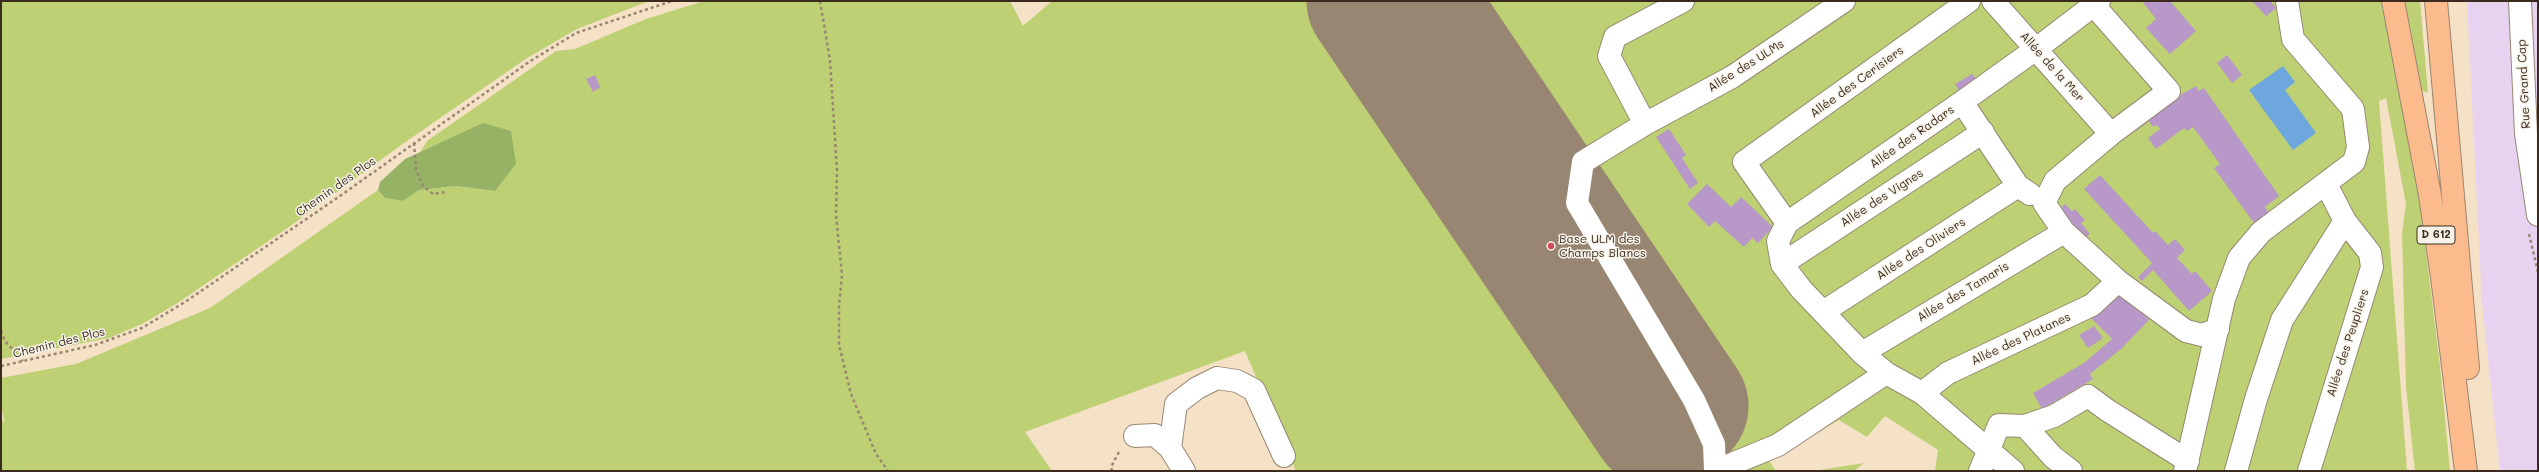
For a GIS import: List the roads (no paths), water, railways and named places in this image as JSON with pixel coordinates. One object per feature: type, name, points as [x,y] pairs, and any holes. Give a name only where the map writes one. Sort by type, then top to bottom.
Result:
[{"type":"highway","name":"D 612","points":[[2393,1],[2432,210],[2466,471]]},
{"type":"highway","name":"D 612","points":[[2436,1],[2477,471]]},
{"type":"highway","name":"D 612","points":[[2446,1],[2452,181]]},
{"type":"street","points":[[1645,124],[1609,56],[1614,36],[1683,1]]},
{"type":"street","name":"Allée des ULMs","points":[[1715,470],[1714,444],[1694,400],[1577,203],[1583,162],[1645,124],[1732,77],[1844,1]]},
{"type":"street","name":"Allée des Cerisiers","points":[[1787,223],[1744,162],[1969,1]]},
{"type":"street","name":"Allée de la Mer","points":[[1993,1],[2111,134]]},
{"type":"street","points":[[1980,471],[1999,426],[2025,426],[2054,416],[2088,396],[2187,466],[2224,299],[2239,258],[2261,232],[2354,162],[2358,148],[2353,109],[2293,39],[2286,1]]},
{"type":"street","name":"Rue Grand Cap","points":[[2520,1],[2526,134],[2538,215]]},
{"type":"street","points":[[2044,203],[2055,181],[2111,134],[2169,91],[2094,2]]},
{"type":"street","name":"Allée des Radars","points":[[1787,223],[2036,49],[2094,2]]},
{"type":"street","points":[[1962,102],[2018,186],[2044,203],[2064,232],[2118,281],[2186,331],[2202,335],[2218,329]]},
{"type":"street","name":"Allée des Vignes","points":[[1782,264],[1983,132]]},
{"type":"street","name":"Allée des Peupliers","points":[[2309,471],[2372,267],[2370,253],[2345,221],[2326,184]]},
{"type":"street","name":"Allée des Oliviers","points":[[1823,312],[2018,186]]},
{"type":"street","points":[[2236,471],[2256,399],[2282,320],[2345,221]]},
{"type":"street","points":[[1787,223],[1778,241],[1782,264],[1823,312],[1862,353],[1886,373],[1922,393],[2013,471]]},
{"type":"street","name":"Allée des Tamaris","points":[[1862,353],[2064,232]]},
{"type":"street","name":"Allée des Platanes","points":[[1922,393],[1948,373],[2092,305],[2118,281]]},
{"type":"street","points":[[1715,470],[1778,446],[1886,373]]},
{"type":"street","points":[[1170,448],[1176,404],[1197,388],[1217,378],[1237,380],[1254,390],[1284,456]]},
{"type":"street","points":[[2025,426],[2053,457],[2071,471]]},
{"type":"street","points":[[1135,436],[1155,435],[1170,448],[1184,471]]},
{"type":"water","points":[[2283,66],[2295,82],[2285,90],[2316,133],[2293,150],[2249,90]]},
{"type":"place","name":"Base ULM des Champs Blancs","points":[[1551,246]]}]
